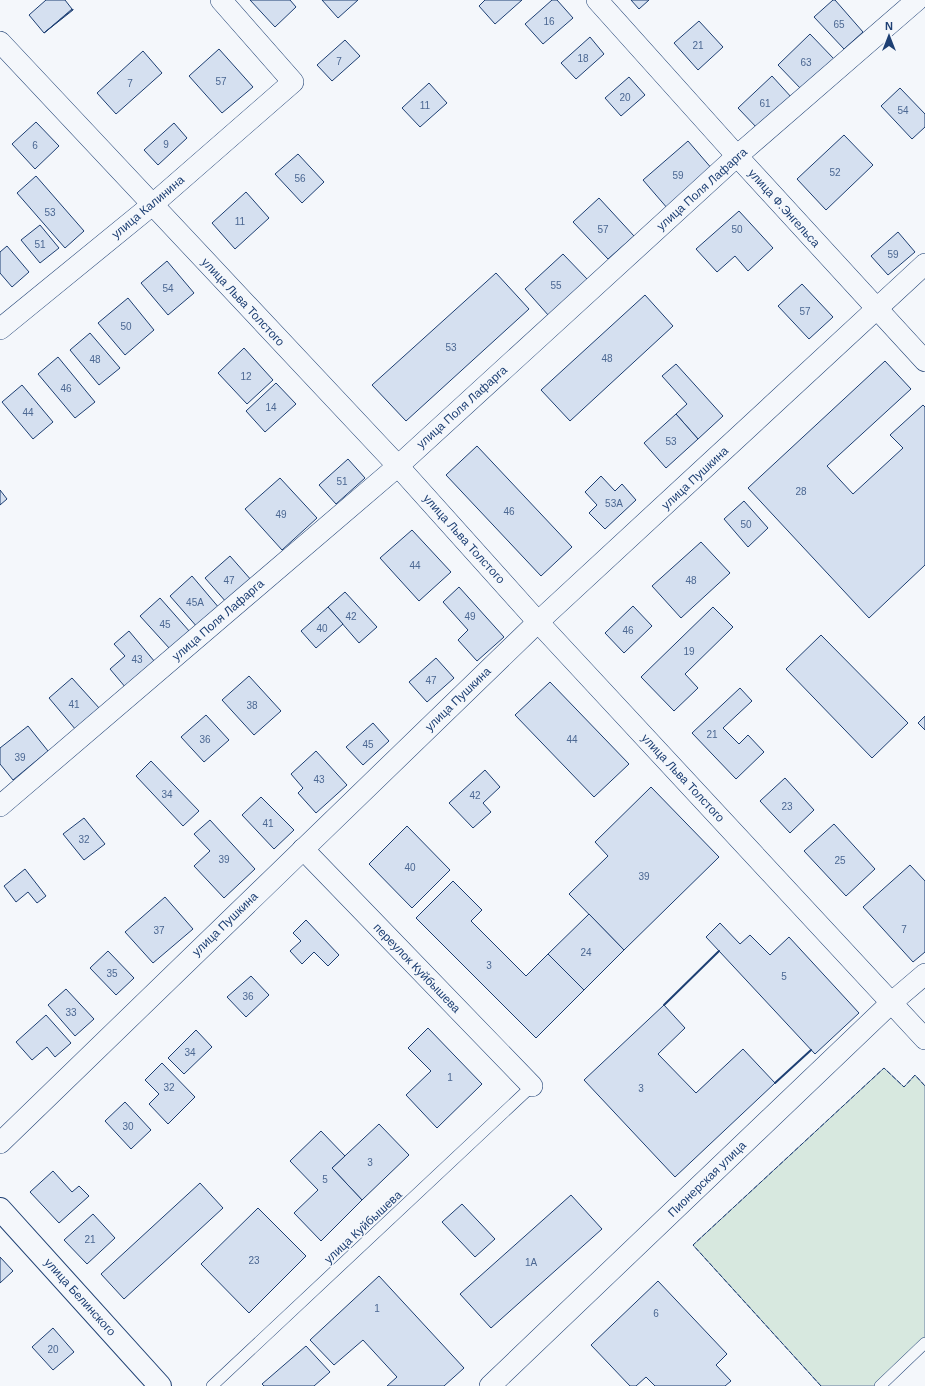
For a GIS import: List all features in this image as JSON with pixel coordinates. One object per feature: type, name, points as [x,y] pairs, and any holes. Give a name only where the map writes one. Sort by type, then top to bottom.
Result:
[{"type":"street","name":"улица Калинина","points":[[0,328],[152,205],[293,82],[221,0]]},
{"type":"street","name":"улица Ф.Энгельса","points":[[597,0],[737,156],[925,361]]},
{"type":"street","name":"улица Поля Лафарга","points":[[0,806],[398,466],[737,156],[917,0]]},
{"type":"street","name":"улица Льва Толстого","points":[[0,42],[398,466],[538,622],[925,1039]]},
{"type":"street","name":"улица Пушкина","points":[[0,1143],[538,622],[925,264]]},
{"type":"street","name":"переулок Куйбышева","points":[[303,850],[532,1086]]},
{"type":"street","name":"Пионерская улица","points":[[490,1386],[891,1003],[925,974]]},
{"type":"street","name":"улица Белинского","points":[[0,1208],[160,1386]]},
{"type":"lane","name":"улица Куйбышева","points":[[212,1386],[532,1086]]},
{"type":"lane","points":[[880,1386],[925,1343]]},
{"type":"shaded area","points":[[884,1068],[904,1087],[915,1075],[925,1086],[925,1343],[880,1386],[821,1386],[693,1245]]},
{"type":"building","points":[[46,0],[65,0],[72,9],[44,33],[29,15]]},
{"type":"building","points":[[250,0],[290,0],[296,7],[275,27]]},
{"type":"building","points":[[322,0],[358,0],[338,18]]},
{"type":"building","points":[[485,0],[522,0],[495,24],[479,6]]},
{"type":"building","points":[[552,0],[557,0],[573,18],[543,44],[525,24]]},
{"type":"building","points":[[631,0],[649,0],[639,9]]},
{"type":"building","points":[[833,0],[835,0],[863,32],[844,49],[814,17]]},
{"type":"building","points":[[73,9],[73,10],[44,33]]},
{"type":"building","points":[[699,21],[723,47],[698,70],[674,43]]},
{"type":"building","points":[[810,34],[834,59],[802,90],[778,65]]},
{"type":"building","points":[[590,37],[604,54],[576,79],[561,63]]},
{"type":"building","points":[[345,40],[360,56],[332,81],[317,65]]},
{"type":"building","points":[[219,49],[253,87],[222,113],[189,76]]},
{"type":"building","points":[[143,51],[162,73],[116,114],[97,93]]},
{"type":"building","points":[[772,76],[792,98],[758,129],[738,108]]},
{"type":"building","points":[[629,77],[645,95],[621,116],[605,98]]},
{"type":"building","points":[[429,83],[447,103],[420,127],[402,108]]},
{"type":"building","points":[[900,88],[925,114],[925,127],[912,139],[881,106]]},
{"type":"building","points":[[36,122],[59,146],[35,169],[12,144]]},
{"type":"building","points":[[174,123],[187,138],[158,165],[144,150]]},
{"type":"building","points":[[844,135],[873,165],[826,210],[797,179]]},
{"type":"building","points":[[688,141],[713,170],[668,209],[643,180]]},
{"type":"building","points":[[298,154],[324,182],[302,203],[275,174]]},
{"type":"building","points":[[36,176],[84,231],[65,248],[17,193]]},
{"type":"building","points":[[246,192],[269,218],[235,249],[212,223]]},
{"type":"building","points":[[599,198],[634,236],[608,259],[573,222]]},
{"type":"building","points":[[739,211],[773,248],[748,271],[735,256],[717,272],[696,249]]},
{"type":"building","points":[[40,225],[59,248],[40,263],[21,240]]},
{"type":"building","points":[[898,232],[915,252],[888,275],[871,256]]},
{"type":"building","points":[[7,246],[29,272],[12,287],[0,273],[0,252]]},
{"type":"building","points":[[563,254],[588,280],[549,316],[525,289]]},
{"type":"building","points":[[167,261],[194,293],[168,315],[141,283]]},
{"type":"building","points":[[496,273],[529,309],[406,421],[372,385]]},
{"type":"building","points":[[802,284],[833,317],[809,339],[778,306]]},
{"type":"building","points":[[645,295],[673,326],[570,421],[541,390]]},
{"type":"building","points":[[128,298],[154,330],[125,355],[98,323]]},
{"type":"building","points":[[90,333],[120,368],[99,385],[70,350]]},
{"type":"building","points":[[244,348],[273,380],[247,404],[218,373]]},
{"type":"building","points":[[58,357],[95,402],[75,418],[38,374]]},
{"type":"building","points":[[885,361],[911,389],[827,466],[853,494],[903,448],[890,435],[923,405],[925,407],[925,565],[869,618],[748,488]]},
{"type":"building","points":[[676,364],[723,416],[698,439],[676,414],[687,404],[662,376]]},
{"type":"building","points":[[276,383],[296,404],[265,432],[246,411]]},
{"type":"building","points":[[22,385],[53,422],[33,439],[2,402]]},
{"type":"building","points":[[676,414],[698,439],[666,468],[644,443]]},
{"type":"building","points":[[477,446],[572,547],[541,576],[446,475]]},
{"type":"building","points":[[348,459],[365,478],[336,504],[319,485]]},
{"type":"building","points":[[601,476],[615,491],[622,484],[636,500],[605,529],[589,513],[597,505],[585,492]]},
{"type":"building","points":[[280,478],[317,518],[282,550],[245,509]]},
{"type":"building","points":[[0,490],[7,499],[0,505]]},
{"type":"building","points":[[744,501],[768,528],[748,547],[724,519]]},
{"type":"building","points":[[412,530],[451,572],[419,601],[380,558]]},
{"type":"building","points":[[701,542],[730,573],[681,618],[652,586]]},
{"type":"building","points":[[230,556],[252,581],[227,603],[205,578]]},
{"type":"building","points":[[192,576],[220,609],[198,628],[170,596]]},
{"type":"building","points":[[459,587],[504,637],[477,661],[458,640],[468,630],[443,602]]},
{"type":"building","points":[[345,592],[377,627],[359,643],[328,607]]},
{"type":"building","points":[[160,598],[190,632],[170,649],[140,616]]},
{"type":"building","points":[[633,606],[652,626],[624,653],[605,633]]},
{"type":"building","points":[[328,607],[343,624],[316,648],[301,631]]},
{"type":"building","points":[[713,607],[733,627],[685,674],[698,688],[674,711],[641,677]]},
{"type":"building","points":[[129,631],[155,662],[126,688],[110,669],[125,656],[114,644]]},
{"type":"building","points":[[821,635],[908,723],[872,758],[786,669]]},
{"type":"building","points":[[436,658],[454,678],[427,702],[409,682]]},
{"type":"building","points":[[249,676],[281,711],[254,735],[222,700]]},
{"type":"building","points":[[72,678],[100,709],[76,730],[49,698]]},
{"type":"building","points":[[550,682],[629,764],[594,797],[515,715]]},
{"type":"building","points":[[740,688],[752,701],[723,728],[739,744],[748,735],[764,752],[736,779],[692,733]]},
{"type":"building","points":[[206,715],[229,740],[204,762],[181,737]]},
{"type":"building","points":[[925,716],[925,730],[918,723]]},
{"type":"building","points":[[373,723],[389,741],[363,765],[346,747]]},
{"type":"building","points":[[28,726],[48,751],[13,780],[0,764],[0,748]]},
{"type":"building","points":[[316,751],[347,785],[316,813],[298,793],[303,788],[291,774]]},
{"type":"building","points":[[151,761],[199,811],[183,826],[136,776]]},
{"type":"building","points":[[485,770],[500,787],[483,803],[491,812],[473,828],[449,803]]},
{"type":"building","points":[[785,778],[814,810],[790,833],[760,801]]},
{"type":"building","points":[[651,787],[719,857],[624,950],[569,894],[608,856],[595,842]]},
{"type":"building","points":[[261,797],[294,830],[274,849],[242,815]]},
{"type":"building","points":[[84,818],[105,844],[84,860],[63,834]]},
{"type":"building","points":[[210,820],[255,869],[224,898],[194,866],[210,851],[194,834]]},
{"type":"building","points":[[834,824],[875,869],[846,896],[804,851]]},
{"type":"building","points":[[407,826],[450,870],[412,908],[369,864]]},
{"type":"building","points":[[910,865],[925,881],[925,952],[913,962],[863,907]]},
{"type":"building","points":[[25,869],[46,896],[37,903],[28,892],[16,902],[4,886]]},
{"type":"building","points":[[453,881],[482,910],[471,921],[526,976],[548,954],[584,990],[536,1038],[416,918]]},
{"type":"building","points":[[165,897],[193,929],[153,963],[125,932]]},
{"type":"building","points":[[589,914],[624,950],[584,990],[548,954]]},
{"type":"building","points":[[306,920],[339,955],[328,966],[314,952],[302,964],[290,951],[301,941],[293,933]]},
{"type":"building","points":[[720,923],[740,944],[750,935],[770,955],[789,937],[859,1013],[815,1054],[706,937]]},
{"type":"building","points":[[108,951],[134,978],[116,995],[90,968]]},
{"type":"building","points":[[251,976],[269,995],[246,1017],[227,997]]},
{"type":"building","points":[[66,989],[94,1019],[75,1036],[48,1005]]},
{"type":"building","points":[[664,1005],[685,1028],[658,1054],[696,1093],[743,1049],[775,1083],[675,1177],[584,1080]]},
{"type":"building","points":[[46,1015],[71,1043],[55,1057],[47,1047],[32,1060],[16,1042]]},
{"type":"building","points":[[428,1028],[482,1084],[437,1128],[406,1095],[431,1071],[408,1048]]},
{"type":"building","points":[[196,1030],[212,1047],[184,1074],[168,1058]]},
{"type":"building","points":[[162,1063],[195,1097],[168,1124],[149,1104],[159,1094],[145,1080]]},
{"type":"building","points":[[125,1102],[151,1130],[131,1149],[105,1121]]},
{"type":"building","points":[[379,1124],[409,1155],[362,1200],[332,1168]]},
{"type":"building","points":[[321,1131],[345,1156],[332,1168],[362,1200],[321,1241],[294,1213],[318,1190],[290,1161]]},
{"type":"building","points":[[53,1171],[72,1192],[79,1186],[89,1196],[59,1223],[30,1192]]},
{"type":"building","points":[[200,1183],[223,1208],[124,1299],[101,1274]]},
{"type":"building","points":[[571,1195],[602,1229],[491,1328],[460,1294]]},
{"type":"building","points":[[462,1204],[495,1239],[475,1257],[442,1222]]},
{"type":"building","points":[[258,1208],[306,1256],[249,1313],[201,1264]]},
{"type":"building","points":[[93,1214],[115,1238],[87,1264],[64,1240]]},
{"type":"building","points":[[0,1257],[13,1271],[0,1283]]},
{"type":"building","points":[[379,1276],[464,1368],[444,1386],[387,1386],[397,1377],[363,1340],[334,1365],[310,1340]]},
{"type":"building","points":[[658,1281],[727,1354],[716,1365],[731,1381],[725,1386],[655,1386],[646,1377],[636,1386],[630,1386],[591,1345]]},
{"type":"building","points":[[53,1328],[74,1352],[53,1370],[32,1347]]},
{"type":"building","points":[[306,1346],[330,1372],[314,1386],[264,1386],[262,1384]]},
{"type":"fence","points":[[821,1386],[693,1245],[884,1068],[904,1087],[915,1075],[925,1086]]},
{"type":"wall","points":[[664,1005],[719,951]]},
{"type":"wall","points":[[775,1083],[811,1050]]}]
